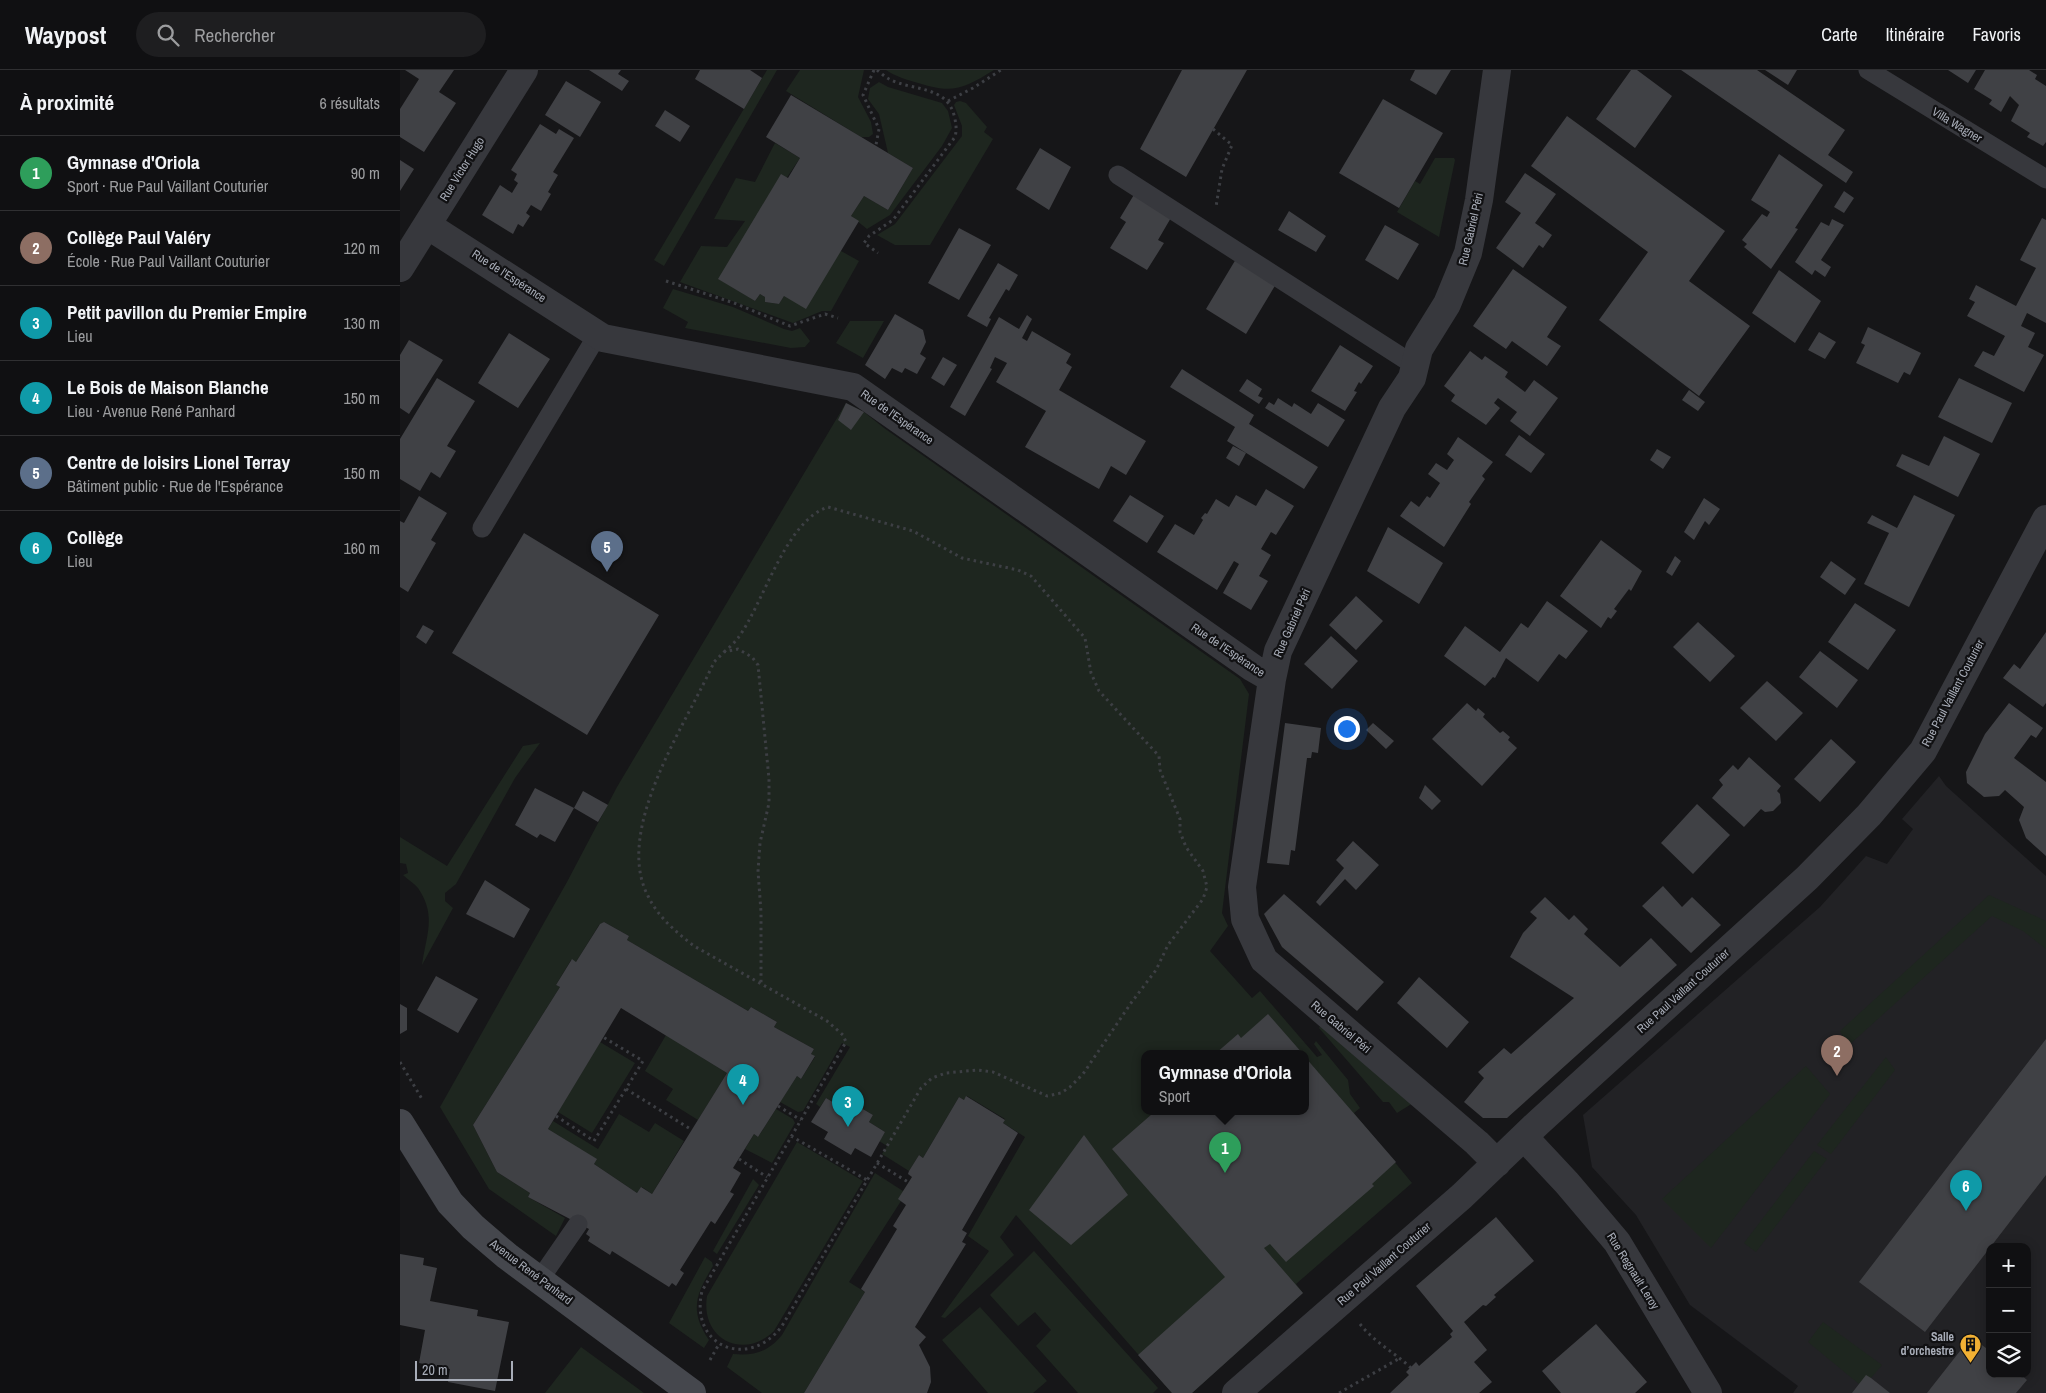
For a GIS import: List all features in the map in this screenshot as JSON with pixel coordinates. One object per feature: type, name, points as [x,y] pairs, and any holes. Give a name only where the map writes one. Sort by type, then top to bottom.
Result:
[{"type":"main road","name":"Avenue René Panhard","points":[[400,1123],[450,1203],[473,1227],[507,1256],[692,1393]]},
{"type":"street","name":"Rue Victor Hugo","points":[[400,268],[524,70]]},
{"type":"street","name":"Rue Gabriel Péri","points":[[1497,70],[1479,200],[1468,253],[1449,299],[1422,342],[1414,365],[1412,378],[1392,408],[1282,641],[1272,678],[1242,886],[1242,908],[1253,940],[1264,960],[1477,1143],[1497,1163]]},
{"type":"street","name":"Rue de l'Espérance","points":[[427,225],[603,338],[854,387],[1253,668],[1272,678]]},
{"type":"street","name":"Rue Paul Vaillant Couturier","points":[[1236,1393],[1462,1196],[1807,878],[1901,778],[1923,751],[2046,519]]},
{"type":"street","name":"Rue Regnault Leroy","points":[[1524,1137],[1567,1182],[1617,1242],[1708,1393]]},
{"type":"lane","name":"Villa Wagner","points":[[1868,70],[2046,179]]},
{"type":"lane","points":[[1118,175],[1414,365]]},
{"type":"lane","points":[[482,528],[598,334]]},
{"type":"lane","points":[[540,1279],[578,1224]]},
{"type":"path","points":[[876,146],[879,129],[863,95],[875,70],[890,80],[938,94],[948,101],[956,121],[955,138],[892,220],[869,236],[864,243],[878,253]]},
{"type":"path","points":[[948,101],[1001,70]]},
{"type":"path","points":[[1213,129],[1232,145],[1222,169],[1216,198],[1216,215]]},
{"type":"path","points":[[666,281],[734,304],[790,326],[825,314],[838,318]]},
{"type":"path","points":[[828,506],[913,531],[962,558],[1018,570],[1031,576],[1085,638],[1091,673],[1099,691],[1159,756],[1160,770],[1180,819],[1180,832],[1186,847],[1203,871],[1206,887],[1203,899],[1168,945],[1156,970],[1130,1003],[1083,1074],[1070,1087],[1061,1093],[1047,1096],[993,1072],[962,1070],[939,1075],[921,1088],[777,1333],[757,1348],[740,1349],[720,1344],[702,1322],[699,1311],[702,1291],[846,1042],[845,1038],[827,1021],[760,983],[694,946],[676,931],[648,896],[638,866],[641,834],[648,803],[674,739],[714,662],[738,638],[782,556],[803,524],[817,510],[828,506]]},
{"type":"path","points":[[724,652],[738,650],[752,657],[758,665],[769,779],[769,803],[760,843],[758,871],[761,912],[760,983]]},
{"type":"path","points":[[556,1116],[594,1141],[643,1061],[603,1037]]},
{"type":"path","points":[[626,1089],[692,1130]]},
{"type":"path","points":[[778,1106],[801,1120]]},
{"type":"path","points":[[792,1136],[867,1180]]},
{"type":"path","points":[[739,1159],[767,1177]]},
{"type":"path","points":[[877,1163],[908,1182]]},
{"type":"path","points":[[1354,1317],[1372,1339],[1411,1368]]},
{"type":"path","points":[[710,1360],[720,1344]]},
{"type":"path","points":[[1339,1393],[1400,1358]]},
{"type":"shaded area","points":[[767,70],[777,70],[664,266],[654,260]]},
{"type":"shaded area","points":[[800,70],[864,70],[858,97],[871,122],[873,134],[869,137],[861,137],[786,91]]},
{"type":"shaded area","points":[[886,70],[994,70],[974,82],[949,89],[914,82]]},
{"type":"shaded area","points":[[879,82],[888,87],[942,103],[948,111],[952,128],[942,146],[890,215],[867,229],[851,216],[864,196],[888,210],[913,168],[888,153],[879,114],[868,99],[870,88]]},
{"type":"shaded area","points":[[960,101],[966,103],[987,127],[984,132],[993,139],[930,245],[895,245],[877,235],[895,224],[962,136],[962,126],[954,105]]},
{"type":"shaded area","points":[[775,143],[800,158],[719,279],[755,301],[760,294],[765,297],[765,302],[779,304],[784,296],[841,251],[859,261],[831,311],[822,311],[793,323],[680,282],[701,246],[727,247],[745,221],[714,219],[736,178],[755,182]]},
{"type":"shaded area","points":[[1435,158],[1454,158],[1455,160],[1439,237],[1397,212],[1415,181],[1420,184]]},
{"type":"shaded area","points":[[673,289],[733,307],[784,329],[792,331],[800,328],[810,341],[805,347],[791,348],[685,328],[688,322],[663,308]]},
{"type":"shaded area","points":[[850,321],[884,321],[863,358],[836,343]]},
{"type":"shaded area","points":[[846,403],[864,412],[1240,679],[1249,694],[1222,913],[1228,926],[1210,951],[1252,998],[1260,991],[1317,1057],[1322,1055],[1314,1044],[1316,1041],[1348,1080],[1350,1094],[1360,1108],[1354,1113],[1412,1183],[1296,1284],[1303,1293],[1192,1393],[1172,1393],[1016,1215],[1000,1237],[1014,1255],[945,1318],[941,1317],[989,1251],[968,1236],[1025,1137],[1003,1123],[1005,1119],[967,1096],[964,1100],[959,1097],[923,1158],[919,1155],[909,1171],[882,1154],[887,1146],[879,1141],[885,1132],[869,1122],[873,1115],[846,1099],[841,1107],[826,1098],[820,1107],[816,1104],[850,1047],[842,1043],[803,1111],[798,1112],[780,1102],[797,1076],[801,1079],[815,1057],[811,1054],[814,1049],[774,1027],[777,1022],[751,1007],[748,1011],[627,940],[629,936],[604,922],[599,925],[576,962],[571,960],[556,985],[560,987],[473,1125],[497,1172],[530,1193],[528,1197],[565,1218],[556,1236],[489,1189],[440,1107],[567,882],[617,787]]},
{"type":"shaded area","points":[[540,743],[515,778],[456,884],[445,893],[445,901],[453,908],[422,965],[428,935],[429,917],[424,898],[418,888],[403,875],[408,873],[406,864],[400,863],[400,837],[447,866],[523,746]]},
{"type":"shaded area","points":[[1939,776],[1946,786],[2046,876],[2046,1393],[1793,1393],[1798,1386],[1690,1305],[1636,1215],[1592,1167],[1583,1115],[1820,907],[1866,856],[1887,864],[1913,829],[1902,819]]},
{"type":"shaded area","points":[[1989,895],[2046,921],[2046,949],[2023,931],[1992,916],[1848,1046],[1840,1031]]},
{"type":"shaded area","points":[[1322,1023],[1413,1103],[1397,1113],[1389,1102],[1383,1102],[1319,1028]]},
{"type":"shaded area","points":[[666,1035],[727,1073],[698,1120],[666,1100],[673,1089],[645,1071]]},
{"type":"shaded area","points":[[600,1042],[635,1063],[592,1133],[558,1112]]},
{"type":"shaded area","points":[[1886,1057],[1895,1070],[1831,1154],[1817,1145]]},
{"type":"shaded area","points":[[1806,1066],[1830,1094],[1711,1248],[1662,1199]]},
{"type":"shaded area","points":[[776,1109],[793,1119],[795,1123],[772,1163],[745,1149],[754,1134],[758,1137]]},
{"type":"shaded area","points":[[619,1114],[649,1132],[655,1123],[684,1141],[652,1194],[642,1187],[637,1193],[594,1164],[596,1159],[548,1129],[553,1121],[598,1149]]},
{"type":"shaded area","points":[[797,1142],[863,1181],[774,1331],[762,1340],[749,1344],[737,1344],[726,1341],[717,1334],[710,1324],[707,1311],[707,1296]]},
{"type":"shaded area","points":[[1814,1151],[1827,1159],[1756,1252],[1744,1243]]},
{"type":"shaded area","points":[[875,1173],[903,1191],[901,1201],[849,1282],[865,1292],[804,1393],[762,1393],[727,1367],[733,1354],[760,1352],[777,1341],[782,1335]]},
{"type":"shaded area","points":[[753,1179],[759,1185],[717,1254],[713,1251]]},
{"type":"shaded area","points":[[1034,1251],[1158,1388],[1153,1393],[1078,1393],[1036,1346],[1051,1330],[1035,1312],[1018,1326],[990,1295]]},
{"type":"shaded area","points":[[705,1257],[712,1262],[713,1266],[702,1285],[697,1303],[699,1320],[709,1340],[704,1348],[669,1323]]},
{"type":"shaded area","points":[[980,1307],[1047,1381],[1033,1393],[988,1393],[942,1340]]},
{"type":"shaded area","points":[[1823,1322],[1882,1365],[1871,1378],[1859,1384],[1808,1342]]},
{"type":"shaded area","points":[[581,1347],[644,1393],[545,1393]]},
{"type":"building","points":[[405,70],[454,70],[439,92],[456,103],[424,152],[400,137],[400,109],[419,79]]},
{"type":"building","points":[[589,70],[621,70],[618,74],[629,81],[622,91]]},
{"type":"building","points":[[700,70],[750,70],[762,78],[744,109],[695,79]]},
{"type":"building","points":[[1182,70],[1247,70],[1186,177],[1140,149]]},
{"type":"building","points":[[1415,70],[1451,70],[1436,95],[1410,80]]},
{"type":"building","points":[[1631,70],[1637,70],[1672,96],[1635,148],[1596,119]]},
{"type":"building","points":[[1681,70],[1757,70],[1845,130],[1828,155],[1853,172],[1846,183]]},
{"type":"building","points":[[1765,70],[1797,70],[1788,85]]},
{"type":"building","points":[[1948,70],[1976,70],[1968,83]]},
{"type":"building","points":[[1985,70],[2029,70],[2037,75],[2035,79],[2046,86],[2046,142],[2043,146],[2027,137],[2030,133],[2011,121],[2019,105],[2010,96],[2001,112],[1989,104],[1992,100],[1974,89]]},
{"type":"building","points":[[566,81],[601,102],[580,137],[545,115]]},
{"type":"building","points":[[791,95],[913,168],[888,210],[864,196],[851,216],[859,221],[806,309],[784,296],[779,304],[765,302],[765,297],[760,294],[755,301],[718,279],[781,174],[788,178],[800,158],[766,137]]},
{"type":"building","points":[[1383,99],[1443,133],[1399,208],[1339,173]]},
{"type":"building","points":[[665,110],[690,126],[680,142],[655,126]]},
{"type":"building","points":[[1567,116],[1725,231],[1689,281],[1750,326],[1699,396],[1599,320],[1648,252],[1531,166]]},
{"type":"building","points":[[540,124],[556,134],[559,129],[574,138],[553,172],[558,175],[548,192],[551,194],[541,211],[531,205],[526,213],[530,216],[523,227],[518,224],[513,234],[482,215],[500,185],[512,193],[518,183],[514,180],[517,174],[511,170]]},
{"type":"building","points":[[1040,148],[1071,167],[1049,210],[1016,189]]},
{"type":"building","points":[[1779,154],[1823,185],[1795,228],[1798,229],[1771,269],[1744,247],[1747,244],[1742,240],[1762,214],[1767,217],[1770,212],[1751,200]]},
{"type":"building","points":[[400,160],[414,169],[400,191]]},
{"type":"building","points":[[1525,173],[1556,194],[1535,223],[1552,235],[1543,248],[1539,245],[1523,268],[1496,248],[1521,213],[1505,202]]},
{"type":"building","points":[[1844,191],[1854,198],[1844,213],[1834,207]]},
{"type":"building","points":[[1135,193],[1172,216],[1158,240],[1164,243],[1147,270],[1110,248],[1126,222],[1120,218]]},
{"type":"building","points":[[1289,211],[1326,236],[1316,252],[1278,230]]},
{"type":"building","points":[[2042,218],[2046,220],[2046,323],[2027,313],[2021,326],[2035,333],[2028,347],[2044,355],[2024,392],[1974,366],[1983,351],[1994,356],[2005,336],[1967,316],[1975,302],[1969,299],[1976,285],[2016,306],[2036,268],[2020,260]]},
{"type":"building","points":[[1832,219],[1844,225],[1821,260],[1831,267],[1825,277],[1815,270],[1812,275],[1795,262],[1821,222],[1829,226]]},
{"type":"building","points":[[1385,225],[1419,244],[1398,280],[1365,260]]},
{"type":"building","points":[[959,228],[991,245],[959,300],[928,283]]},
{"type":"building","points":[[1236,259],[1276,284],[1246,334],[1206,309]]},
{"type":"building","points":[[998,263],[1018,275],[1009,291],[1006,289],[989,318],[991,319],[987,327],[967,316]]},
{"type":"building","points":[[1513,269],[1567,307],[1547,337],[1561,346],[1547,366],[1512,341],[1506,349],[1473,326]]},
{"type":"building","points":[[1779,270],[1821,301],[1795,343],[1752,313]]},
{"type":"building","points":[[895,314],[923,330],[926,342],[920,354],[926,358],[917,374],[905,368],[902,373],[892,368],[885,379],[865,365]]},
{"type":"building","points":[[1027,315],[1032,319],[1022,338],[1027,341],[1032,331],[1071,354],[1066,363],[1072,367],[1059,390],[1146,441],[1126,475],[1111,466],[1099,489],[1025,447],[1046,411],[996,382],[1007,363],[995,357],[990,368],[992,369],[965,416],[950,407],[999,317],[1019,329]]},
{"type":"building","points":[[1868,327],[1921,353],[1910,375],[1904,372],[1898,383],[1856,363],[1865,345],[1861,343]]},
{"type":"building","points":[[1819,332],[1836,342],[1825,359],[1808,350]]},
{"type":"building","points":[[509,333],[550,359],[518,408],[478,383]]},
{"type":"building","points":[[409,340],[443,360],[409,414],[400,408],[400,355]]},
{"type":"building","points":[[1340,345],[1373,366],[1361,384],[1359,382],[1354,391],[1357,392],[1345,411],[1311,391]]},
{"type":"building","points":[[1470,351],[1482,360],[1485,356],[1508,372],[1505,377],[1525,392],[1534,380],[1558,398],[1530,436],[1510,421],[1517,412],[1498,398],[1494,403],[1500,408],[1486,425],[1451,401],[1455,395],[1444,386]]},
{"type":"building","points":[[943,357],[957,365],[944,386],[931,378]]},
{"type":"building","points":[[1182,369],[1254,415],[1249,424],[1318,467],[1304,489],[1227,441],[1235,427],[1170,387]]},
{"type":"building","points":[[437,378],[475,401],[447,446],[456,451],[440,478],[431,472],[420,491],[400,479],[400,439]]},
{"type":"building","points":[[1959,378],[2012,403],[1992,443],[1938,417]]},
{"type":"building","points":[[1247,379],[1262,389],[1258,396],[1263,398],[1259,404],[1239,391]]},
{"type":"building","points":[[1689,390],[1705,402],[1698,411],[1682,400]]},
{"type":"building","points":[[1278,398],[1292,407],[1294,403],[1311,414],[1318,403],[1345,420],[1328,447],[1265,408],[1269,402],[1274,405]]},
{"type":"building","points":[[846,403],[864,412],[851,430],[838,420]]},
{"type":"building","points":[[1519,435],[1545,454],[1531,473],[1505,455]]},
{"type":"building","points":[[1944,436],[1980,454],[1958,497],[1896,466],[1902,454],[1929,466]]},
{"type":"building","points":[[1458,437],[1493,462],[1482,476],[1485,479],[1469,502],[1471,504],[1444,547],[1400,516],[1411,501],[1419,507],[1427,496],[1430,498],[1440,483],[1428,474],[1436,463],[1447,470],[1454,460],[1447,454]]},
{"type":"building","points":[[1233,446],[1246,453],[1239,466],[1226,458]]},
{"type":"building","points":[[1657,449],[1671,457],[1663,469],[1650,460]]},
{"type":"building","points":[[1266,489],[1294,506],[1276,535],[1271,532],[1261,549],[1271,555],[1259,576],[1268,581],[1251,610],[1223,593],[1239,564],[1234,561],[1217,590],[1157,552],[1175,524],[1194,535],[1203,520],[1201,518],[1205,513],[1207,514],[1216,499],[1229,507],[1236,495],[1256,506]]},
{"type":"building","points":[[1130,495],[1164,516],[1147,543],[1113,521]]},
{"type":"building","points":[[1914,495],[1955,515],[1909,607],[1864,584],[1889,533],[1867,523],[1872,515],[1897,528]]},
{"type":"building","points":[[419,496],[447,513],[431,540],[436,543],[408,592],[400,587],[400,521],[404,523]]},
{"type":"building","points":[[1704,498],[1720,509],[1709,525],[1705,521],[1694,540],[1684,532]]},
{"type":"building","points":[[1388,527],[1443,563],[1419,604],[1367,571]]},
{"type":"building","points":[[524,533],[659,615],[587,735],[452,653]]},
{"type":"building","points":[[1601,540],[1642,571],[1631,591],[1629,589],[1614,609],[1617,611],[1611,619],[1608,617],[1601,628],[1560,596]]},
{"type":"building","points":[[1675,556],[1681,561],[1672,576],[1666,572]]},
{"type":"building","points":[[1831,561],[1856,579],[1845,595],[1820,577]]},
{"type":"building","points":[[1356,596],[1383,621],[1356,650],[1329,625]]},
{"type":"building","points":[[1547,601],[1588,631],[1566,659],[1559,654],[1538,682],[1506,658],[1495,678],[1493,677],[1485,686],[1444,656],[1465,626],[1500,652],[1521,623],[1528,628]]},
{"type":"building","points":[[1855,603],[1896,630],[1868,670],[1828,642]]},
{"type":"building","points":[[1698,622],[1735,656],[1710,682],[1673,647]]},
{"type":"building","points":[[423,625],[434,631],[426,644],[416,637]]},
{"type":"building","points":[[2046,632],[2046,703],[2043,707],[2003,678],[2014,664],[2020,669]]},
{"type":"building","points":[[1331,636],[1358,661],[1332,689],[1304,664]]},
{"type":"building","points":[[1820,651],[1858,680],[1837,708],[1799,677]]},
{"type":"building","points":[[1767,681],[1803,713],[1776,741],[1740,708]]},
{"type":"building","points":[[1467,703],[1476,711],[1478,708],[1485,714],[1483,717],[1500,733],[1503,731],[1510,737],[1508,740],[1517,748],[1482,786],[1432,739]]},
{"type":"building","points":[[2009,703],[2043,728],[2036,738],[2031,735],[2014,758],[2046,782],[2046,856],[2026,838],[2019,820],[2024,807],[2005,790],[1999,796],[1984,797],[1967,783],[1966,772],[1985,734]]},
{"type":"building","points":[[1285,723],[1321,728],[1318,753],[1312,752],[1311,758],[1307,758],[1295,851],[1291,850],[1289,865],[1267,863]]},
{"type":"building","points":[[1373,723],[1394,741],[1386,749],[1366,730]]},
{"type":"building","points":[[1831,739],[1856,762],[1820,802],[1794,779]]},
{"type":"building","points":[[1749,757],[1781,786],[1777,791],[1780,794],[1781,803],[1773,811],[1765,812],[1761,809],[1744,827],[1712,798],[1723,785],[1719,780],[1733,765],[1738,770]]},
{"type":"building","points":[[1425,785],[1441,801],[1432,810],[1419,798]]},
{"type":"building","points":[[535,788],[574,808],[555,842],[540,834],[537,838],[515,825]]},
{"type":"building","points":[[583,791],[608,805],[598,822],[574,808]]},
{"type":"building","points":[[1697,804],[1730,835],[1693,874],[1661,843]]},
{"type":"building","points":[[1353,841],[1379,865],[1356,890],[1345,879],[1320,906],[1316,902],[1344,868],[1336,860]]},
{"type":"building","points":[[485,880],[530,909],[514,938],[466,914]]},
{"type":"building","points":[[1663,886],[1682,907],[1692,897],[1721,925],[1691,953],[1642,906]]},
{"type":"building","points":[[1284,894],[1384,982],[1357,1011],[1282,947],[1264,914]]},
{"type":"building","points":[[1545,897],[1569,920],[1574,915],[1588,929],[1584,934],[1620,967],[1651,938],[1677,965],[1507,1118],[1483,1118],[1464,1102],[1484,1078],[1478,1072],[1504,1048],[1511,1054],[1574,998],[1510,957],[1523,933],[1537,918],[1530,912]]},
{"type":"building","points":[[604,922],[629,936],[627,940],[748,1011],[751,1007],[777,1022],[774,1027],[814,1049],[811,1054],[815,1056],[801,1079],[797,1076],[758,1137],[754,1134],[733,1168],[741,1173],[730,1192],[734,1194],[715,1224],[711,1221],[680,1270],[684,1273],[676,1286],[672,1283],[669,1287],[612,1251],[610,1255],[588,1241],[590,1237],[586,1234],[589,1229],[528,1197],[530,1193],[497,1172],[473,1125],[560,987],[556,985],[572,959],[576,962],[600,924]],"holes":[[[621,1008],[727,1073],[652,1194],[641,1187],[637,1193],[594,1164],[597,1159],[548,1129]]]},
{"type":"building","points":[[436,976],[478,999],[458,1033],[417,1010]]},
{"type":"building","points":[[1419,977],[1469,1022],[1447,1048],[1397,1003]]},
{"type":"building","points":[[400,1004],[407,1008],[407,1030],[400,1034]]},
{"type":"building","points":[[1268,1014],[1300,1050],[1220,1050],[1238,1034],[1241,1038]]},
{"type":"building","points":[[2046,1039],[2046,1175],[1994,1243],[1986,1243],[1986,1253],[1925,1332],[1859,1282]]},
{"type":"building","points":[[1309,1062],[1396,1162],[1372,1184],[1374,1186],[1286,1262],[1270,1244],[1264,1248],[1303,1293],[1192,1393],[1172,1393],[1138,1355],[1225,1277],[1112,1149],[1151,1115],[1309,1115]]},
{"type":"building","points":[[966,1096],[1005,1120],[1003,1123],[1018,1133],[962,1230],[967,1233],[962,1242],[966,1244],[915,1327],[926,1337],[919,1345],[930,1367],[931,1382],[927,1393],[804,1393],[865,1292],[861,1289],[897,1229],[893,1226],[906,1205],[898,1199],[912,1177],[908,1174],[909,1171],[919,1155],[923,1158],[959,1097],[964,1100]]},
{"type":"building","points":[[826,1098],[841,1107],[846,1099],[873,1115],[869,1122],[885,1132],[871,1157],[855,1148],[851,1155],[824,1139],[828,1132],[811,1122]]},
{"type":"building","points":[[1084,1135],[1128,1195],[1071,1245],[1029,1210]]},
{"type":"building","points":[[1496,1217],[1534,1261],[1494,1295],[1496,1297],[1486,1306],[1483,1305],[1464,1322],[1487,1350],[1474,1362],[1492,1382],[1479,1393],[1390,1393],[1409,1375],[1406,1372],[1416,1362],[1419,1366],[1452,1337],[1450,1334],[1453,1331],[1416,1286]]},
{"type":"building","points":[[400,1254],[424,1258],[423,1265],[437,1268],[430,1301],[478,1310],[477,1316],[509,1322],[495,1391],[448,1382],[450,1369],[419,1363],[425,1330],[400,1325]]},
{"type":"building","points":[[1596,1324],[1647,1382],[1635,1393],[1561,1393],[1542,1371]]},
{"type":"building","name":"Salle d’orchestre","points":[[1971,1337],[1986,1348],[1986,1378],[2025,1378],[2027,1380],[2016,1393],[1927,1393]]},
{"type":"building","points":[[1866,1375],[1871,1378],[1890,1393],[1852,1393]]},
{"type":"place","name":"Centre de loisirs Lionel Terray","points":[[607,572]]},
{"type":"place","name":"Collège Paul Valéry","points":[[1837,1076]]},
{"type":"place","name":"Le Bois de Maison Blanche","points":[[743,1105]]},
{"type":"place","name":"Petit pavillon du Premier Empire","points":[[848,1127]]},
{"type":"place","name":"Gymnase d'Oriola","points":[[1225,1173]]},
{"type":"place","name":"Collège","points":[[1966,1211]]},
{"type":"place","name":"Salle d’orchestre","points":[[1970,1363]]}]
